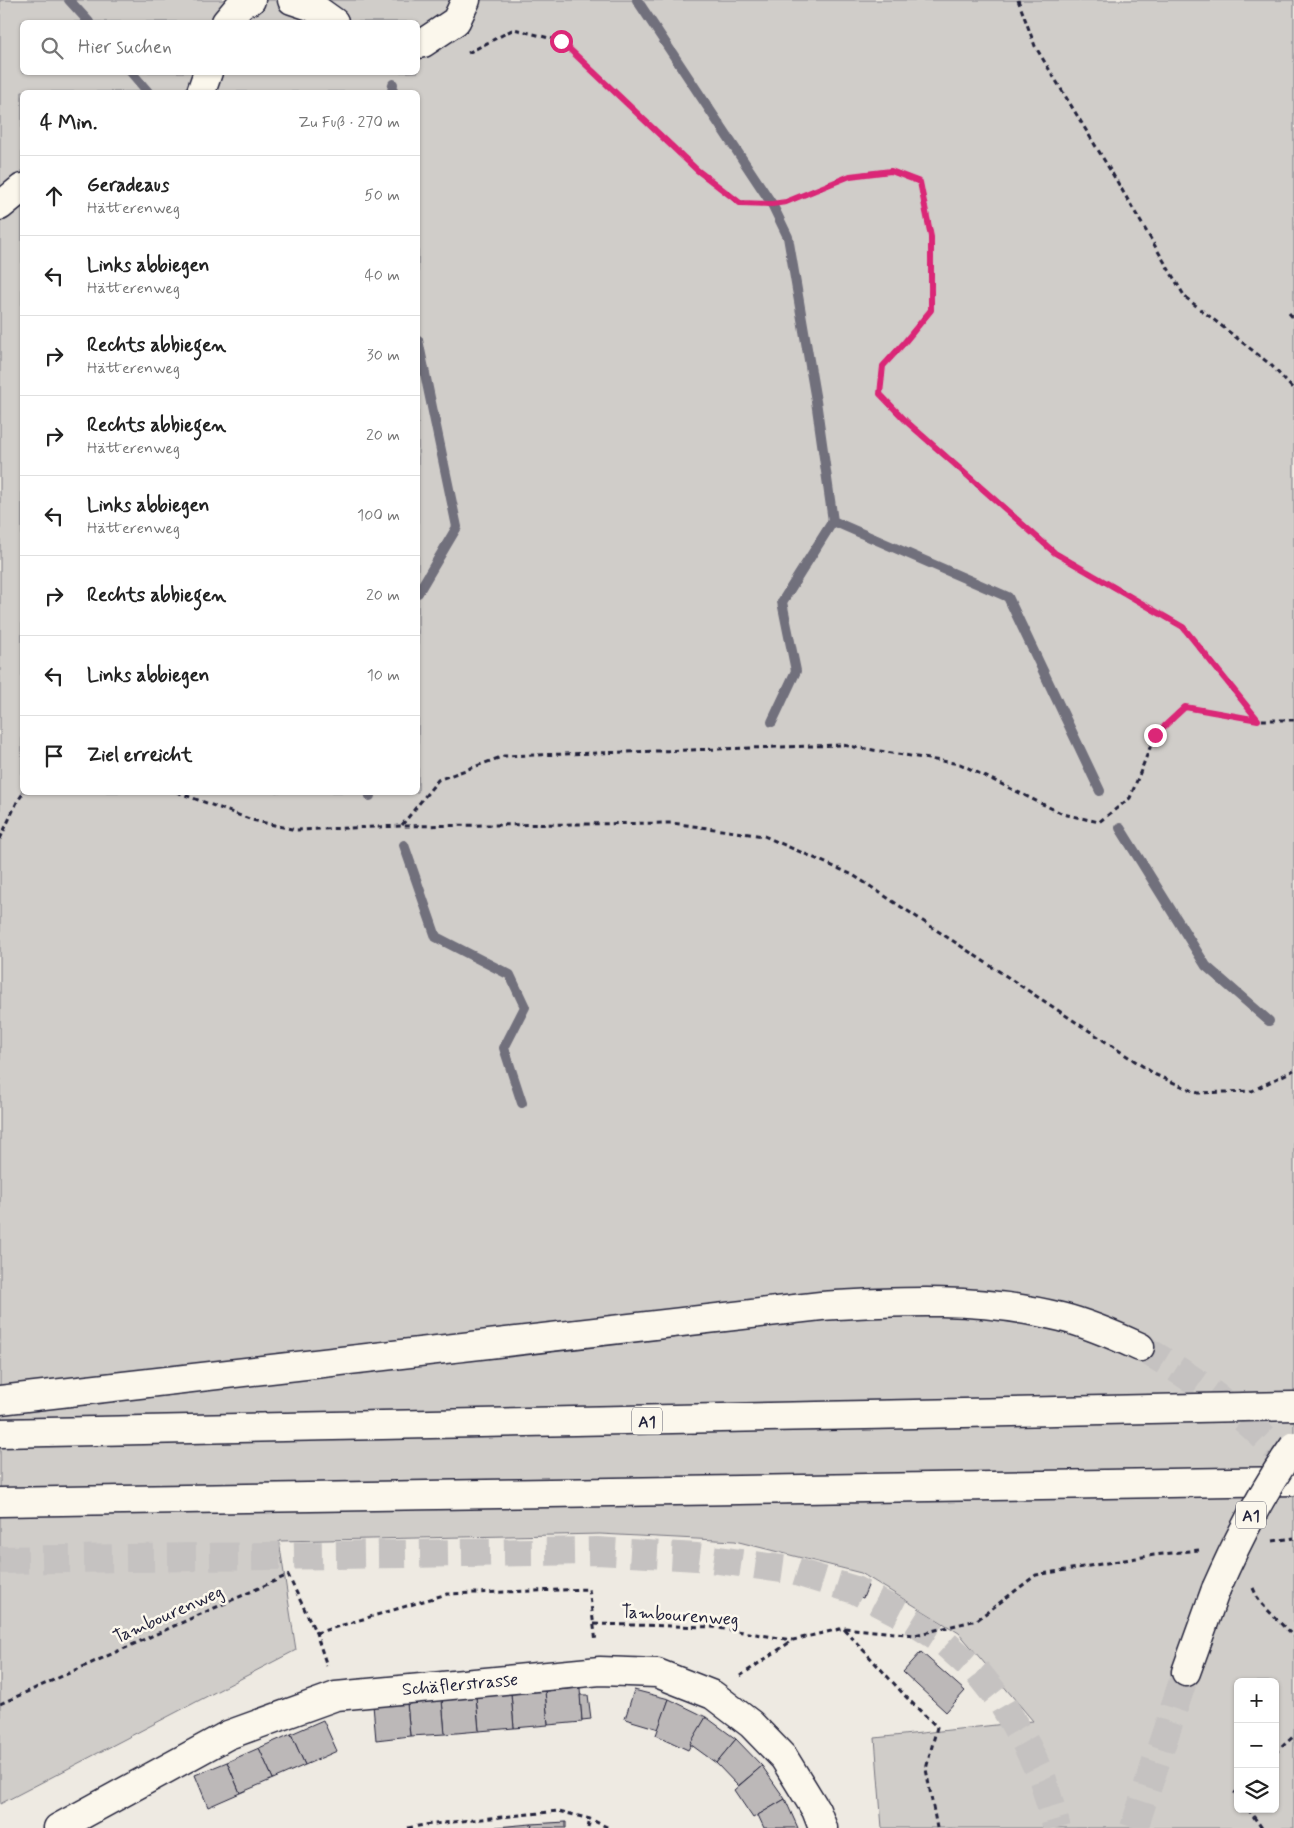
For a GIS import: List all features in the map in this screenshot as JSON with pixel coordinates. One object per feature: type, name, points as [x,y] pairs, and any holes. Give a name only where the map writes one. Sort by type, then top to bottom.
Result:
[{"type":"main road","points":[[228,20],[242,3],[251,0]]},
{"type":"main road","points":[[292,0],[313,7],[331,20]]},
{"type":"main road","points":[[420,44],[456,21],[466,0]]},
{"type":"main road","points":[[202,90],[207,75]]},
{"type":"main road","points":[[0,206],[20,190]]},
{"type":"main road","points":[[0,1400],[821,1306],[909,1301],[990,1304],[1027,1310],[1086,1324],[1140,1347]]},
{"type":"main road","name":"A1","points":[[0,1433],[1294,1406]]},
{"type":"main road","name":"A1","points":[[1186,1672],[1216,1589],[1249,1518],[1277,1470],[1294,1446]]},
{"type":"main road","name":"A1","points":[[0,1502],[1294,1481]]},
{"type":"main road","name":"Schäflerstrasse","points":[[58,1828],[228,1735],[336,1696],[600,1671],[657,1673],[713,1695],[751,1724],[784,1758],[816,1810],[822,1828]]},
{"type":"path","points":[[1018,0],[1035,46],[1184,297],[1271,365],[1294,390]]},
{"type":"path","points":[[464,55],[514,30],[561,41],[697,170],[740,203],[772,204],[786,202],[850,176],[891,171],[920,182],[931,237],[931,310],[883,366],[880,394],[907,422],[1055,553],[1183,627],[1258,720]]},
{"type":"path","points":[[1289,313],[1294,319]]},
{"type":"path","points":[[402,826],[438,780],[504,756],[842,745],[960,764],[1064,814],[1099,822],[1130,798],[1155,735],[1185,707],[1258,720],[1294,720]]},
{"type":"path","points":[[0,839],[22,795]]},
{"type":"path","points":[[185,795],[252,820],[296,830],[402,826],[672,823],[764,836],[853,874],[1156,1075],[1198,1093],[1243,1092],[1252,1091],[1294,1070]]},
{"type":"path","points":[[1266,1542],[1294,1538]]},
{"type":"path","points":[[713,1695],[793,1640],[844,1628],[915,1635],[977,1620],[1036,1575],[1154,1555],[1201,1550]]},
{"type":"path","name":"Tambourenweg","points":[[0,1704],[288,1575],[316,1633],[336,1696]]},
{"type":"path","points":[[1253,1588],[1259,1601],[1294,1637]]},
{"type":"path","points":[[316,1633],[446,1594],[589,1589],[600,1671]]},
{"type":"path","name":"Tambourenweg","points":[[594,1624],[712,1627],[793,1640]]},
{"type":"path","points":[[844,1628],[909,1700],[937,1727],[926,1769],[937,1828]]},
{"type":"path","points":[[1279,1749],[1294,1736]]},
{"type":"path","points":[[408,1828],[559,1811],[590,1819],[609,1828]]},
{"type":"path","points":[[1251,1813],[1262,1828]]},
{"type":"path","points":[[588,1828],[590,1819]]},
{"type":"shaded area","points":[[0,0],[1294,0],[1294,1828],[882,1828],[875,1738],[1033,1721],[959,1633],[861,1573],[735,1541],[600,1534],[279,1541],[296,1650],[0,1804]]},
{"type":"building","points":[[842,1577],[868,1586],[863,1598],[837,1589]]},
{"type":"building","points":[[921,1652],[965,1691],[946,1712],[903,1672]]},
{"type":"building","points":[[580,1688],[582,1722],[548,1725],[545,1691]]},
{"type":"building","points":[[634,1690],[669,1699],[659,1729],[625,1719]]},
{"type":"building","points":[[545,1691],[548,1725],[514,1728],[511,1694]]},
{"type":"building","points":[[511,1694],[514,1728],[479,1731],[476,1697]]},
{"type":"building","points":[[580,1695],[588,1695],[591,1719],[582,1720]]},
{"type":"building","points":[[476,1697],[479,1731],[445,1734],[442,1700]]},
{"type":"building","points":[[669,1699],[706,1717],[688,1750],[656,1735]]},
{"type":"building","points":[[442,1700],[445,1734],[410,1736],[407,1703]]},
{"type":"building","points":[[407,1703],[410,1736],[376,1740],[373,1705]]},
{"type":"building","points":[[706,1717],[736,1739],[716,1763],[690,1744]]},
{"type":"building","points":[[323,1720],[337,1751],[305,1765],[291,1734]]},
{"type":"building","points":[[291,1734],[305,1765],[273,1779],[259,1748]]},
{"type":"building","points":[[736,1739],[762,1766],[738,1786],[716,1763]]},
{"type":"building","points":[[259,1748],[273,1779],[240,1793],[227,1762]]},
{"type":"building","points":[[227,1762],[240,1793],[208,1807],[195,1775]]},
{"type":"building","points":[[762,1766],[785,1799],[753,1818],[734,1790]]},
{"type":"building","points":[[785,1799],[798,1828],[764,1828],[758,1815]]},
{"type":"building","points":[[566,1822],[566,1828],[532,1828],[531,1824]]},
{"type":"building","points":[[531,1824],[532,1828],[496,1828],[496,1827]]},
{"type":"waterway","points":[[69,0],[87,20]]},
{"type":"waterway","points":[[637,0],[772,204],[788,237],[816,401],[833,521],[1008,597],[1100,791]]},
{"type":"waterway","points":[[134,75],[146,90]]},
{"type":"waterway","points":[[392,90],[393,84]]},
{"type":"waterway","points":[[420,350],[457,527],[420,590]]},
{"type":"waterway","points":[[772,722],[796,671],[782,602],[833,521]]},
{"type":"waterway","points":[[1120,828],[1206,966],[1269,1021]]},
{"type":"waterway","points":[[404,845],[436,937],[510,975],[525,1007],[504,1048],[522,1103]]},
{"type":"tunnel","points":[[1140,1347],[1222,1401],[1260,1433],[1294,1469]]},
{"type":"tunnel","points":[[0,1560],[597,1551],[697,1557],[790,1570],[855,1590],[901,1614],[939,1638],[978,1673],[1002,1703],[1027,1746],[1043,1780],[1057,1828]]},
{"type":"tunnel","points":[[1134,1828],[1186,1672]]},
{"type":"route","points":[[561,41],[697,170],[740,203],[772,204],[786,202],[850,176],[891,171],[920,182],[931,237],[931,310],[883,366],[880,394],[907,422],[1055,553],[1183,627],[1258,720],[1185,707],[1155,735]]}]
